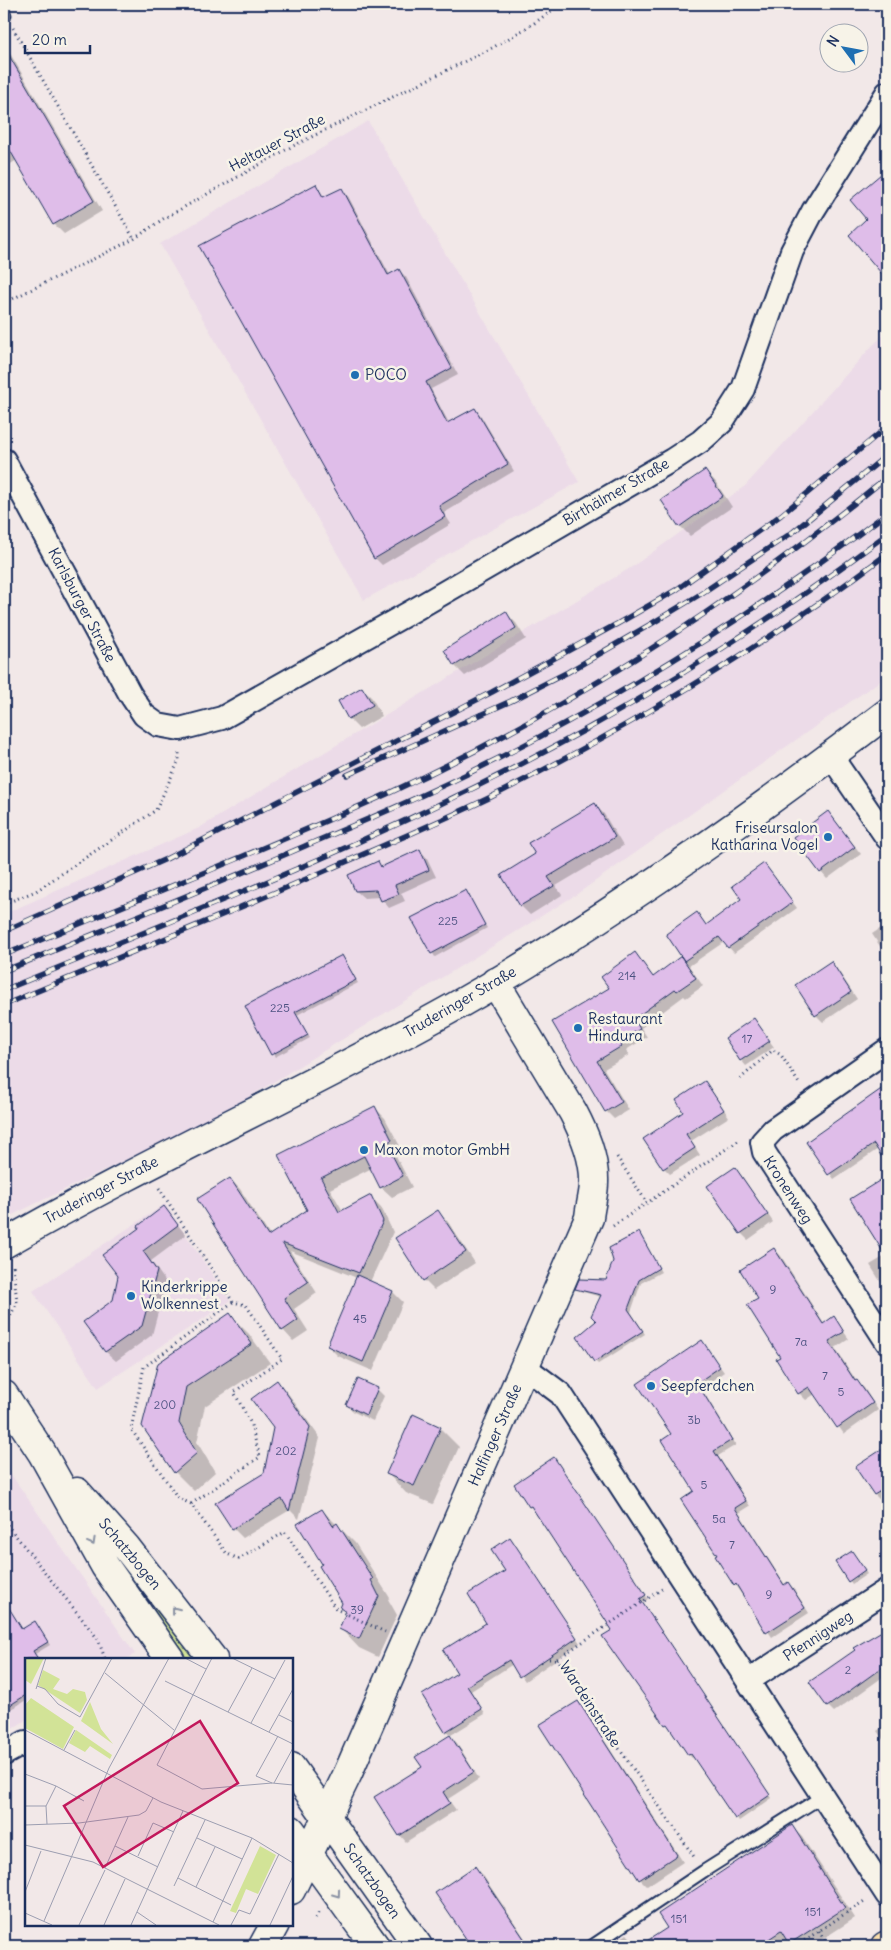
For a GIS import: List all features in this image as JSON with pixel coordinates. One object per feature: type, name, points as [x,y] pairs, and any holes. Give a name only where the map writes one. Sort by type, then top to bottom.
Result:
[{"type":"street","name":"Birthälmer Straße","points":[[180,729],[222,718],[414,610],[672,460],[701,441],[722,422],[743,389],[792,251],[812,211],[887,93]]},
{"type":"street","name":"Karlsburger Straße","points":[[4,460],[130,694],[144,715],[158,725],[180,729]]},
{"type":"street","name":"Truderinger Straße","points":[[8,1255],[144,1167],[371,1051],[495,982],[583,928],[831,756],[887,713]]},
{"type":"street","points":[[831,756],[887,838]]},
{"type":"street","name":"Halfinger Straße","points":[[292,1888],[387,1684],[589,1218],[594,1182],[590,1153],[584,1133],[495,982]]},
{"type":"street","name":"Kronenweg","points":[[887,1050],[773,1130],[762,1142],[764,1152],[887,1342]]},
{"type":"street","points":[[525,1367],[561,1394],[885,1892]]},
{"type":"street","name":"Schatzbogen","points":[[4,1395],[42,1453],[105,1566],[169,1658]]},
{"type":"street","name":"Schatzbogen","points":[[42,1453],[126,1547],[212,1658]]},
{"type":"street","name":"Pfennigweg","points":[[748,1681],[887,1590]]},
{"type":"street","points":[[4,1754],[25,1743]]},
{"type":"street","name":"Schatzbogen","points":[[292,1768],[418,1946]]},
{"type":"street","points":[[292,1831],[374,1946]]},
{"type":"street","points":[[263,1946],[274,1925]]},
{"type":"lane","points":[[592,1946],[704,1870],[823,1796]]},
{"type":"path","name":"Heltauer Straße","points":[[4,303],[134,239],[163,219],[291,147],[492,48],[533,24],[561,4]]},
{"type":"path","points":[[4,15],[134,239]]},
{"type":"path","points":[[4,904],[36,891],[156,810],[178,760],[180,729]]},
{"type":"path","points":[[740,1079],[773,1050],[781,1054],[805,1092]]},
{"type":"path","points":[[583,1233],[600,1235],[738,1141],[744,1141]]},
{"type":"path","points":[[613,1150],[647,1203]]},
{"type":"path","points":[[157,1186],[233,1302],[246,1305],[282,1359],[234,1392],[250,1422],[260,1457],[191,1504]]},
{"type":"path","points":[[4,1329],[17,1302],[8,1255]]},
{"type":"path","points":[[233,1302],[144,1367],[131,1429],[178,1498],[191,1504],[227,1554],[239,1559],[285,1532],[336,1609],[385,1632]]},
{"type":"path","points":[[4,1521],[98,1639],[105,1658]]},
{"type":"path","name":"Wardeinstraße","points":[[681,1577],[556,1659],[704,1870]]},
{"type":"path","points":[[549,1659],[556,1659]]},
{"type":"path","points":[[796,1946],[885,1892]]},
{"type":"path","points":[[819,1931],[828,1946]]},
{"type":"shaded area","points":[[368,121],[579,482],[364,600],[160,244]]},
{"type":"shaded area","points":[[887,332],[887,676],[577,894],[230,1109],[4,1219],[4,914],[199,828],[632,567],[745,486]]},
{"type":"shaded area","name":"Kinderkrippe Wolkennest","points":[[165,1204],[230,1301],[98,1388],[33,1291]]},
{"type":"shaded area","points":[[4,1464],[135,1654],[128,1658],[25,1658],[25,1721],[4,1734]]},
{"type":"green space","points":[[158,1608],[196,1658],[188,1658],[178,1650],[153,1610]]},
{"type":"green space","points":[[347,1882],[394,1946],[387,1946],[344,1888]]},
{"type":"building","points":[[4,47],[94,201],[53,225],[4,140]]},
{"type":"building","points":[[887,169],[887,280],[849,235],[866,219],[850,200]]},
{"type":"building","name":"POCO","points":[[316,184],[323,197],[342,188],[388,275],[399,269],[452,368],[426,382],[447,423],[475,408],[508,464],[439,506],[445,517],[374,559],[199,246]]},
{"type":"building","points":[[705,470],[723,496],[679,527],[661,500]]},
{"type":"building","points":[[506,611],[516,628],[454,666],[444,650]]},
{"type":"building","points":[[362,687],[373,705],[348,719],[338,701]]},
{"type":"building","points":[[595,803],[615,837],[548,877],[554,886],[520,906],[501,875],[535,854],[528,843]]},
{"type":"building","points":[[828,811],[855,847],[820,873],[793,837]]},
{"type":"building","points":[[420,849],[429,870],[395,885],[399,894],[381,901],[376,890],[355,891],[348,875],[378,861],[381,867]]},
{"type":"building","points":[[764,863],[793,902],[728,948],[719,937],[684,961],[666,934],[697,912],[706,925],[741,899],[732,886]]},
{"type":"building","points":[[466,890],[485,925],[431,954],[411,918]]},
{"type":"building","points":[[635,952],[653,977],[681,956],[696,978],[677,991],[675,989],[634,1019],[640,1029],[619,1041],[622,1046],[597,1061],[622,1102],[605,1112],[552,1022],[609,988],[601,977]]},
{"type":"building","points":[[342,955],[356,980],[295,1012],[308,1035],[271,1055],[245,1006]]},
{"type":"building","points":[[831,961],[851,992],[815,1016],[795,985]]},
{"type":"building","points":[[754,1018],[770,1041],[740,1061],[725,1038]]},
{"type":"building","points":[[705,1081],[724,1110],[686,1134],[695,1148],[663,1169],[643,1139],[683,1112],[676,1100]]},
{"type":"building","points":[[887,1085],[887,1166],[874,1144],[828,1175],[806,1142]]},
{"type":"building","points":[[375,1106],[392,1140],[386,1143],[403,1176],[380,1188],[364,1156],[321,1178],[339,1212],[371,1195],[383,1221],[359,1273],[282,1243],[308,1282],[284,1298],[298,1320],[282,1331],[197,1199],[230,1178],[268,1236],[307,1210],[278,1155]]},
{"type":"building","points":[[735,1167],[768,1215],[740,1234],[707,1186]]},
{"type":"building","points":[[887,1176],[887,1258],[850,1199]]},
{"type":"building","points":[[164,1206],[178,1225],[143,1251],[157,1271],[142,1326],[105,1352],[83,1322],[113,1300],[118,1276],[102,1255],[139,1228],[138,1226]]},
{"type":"building","points":[[438,1210],[466,1252],[423,1281],[395,1238]]},
{"type":"building","points":[[639,1232],[659,1268],[639,1280],[628,1309],[643,1331],[594,1362],[577,1337],[596,1321],[591,1316],[601,1295],[575,1289],[579,1279],[606,1280],[613,1261],[609,1248]]},
{"type":"building","points":[[774,1248],[823,1324],[834,1316],[844,1332],[829,1341],[855,1381],[857,1380],[873,1403],[837,1428],[809,1387],[798,1394],[776,1359],[780,1357],[747,1305],[758,1299],[740,1270]]},
{"type":"building","points":[[357,1275],[393,1291],[363,1362],[327,1346]]},
{"type":"building","points":[[230,1313],[252,1344],[186,1387],[179,1423],[197,1453],[174,1473],[142,1426],[158,1363]]},
{"type":"building","points":[[702,1340],[720,1367],[697,1383],[732,1440],[714,1451],[746,1501],[735,1508],[784,1585],[788,1582],[805,1608],[766,1633],[736,1584],[734,1586],[715,1556],[717,1555],[681,1500],[694,1491],[662,1440],[671,1434],[637,1384]]},
{"type":"building","points":[[358,1379],[378,1388],[366,1415],[346,1405]]},
{"type":"building","points":[[277,1380],[310,1427],[289,1511],[282,1499],[232,1529],[215,1503],[264,1473],[273,1428],[251,1399]]},
{"type":"building","points":[[413,1414],[441,1427],[414,1486],[386,1474]]},
{"type":"building","points":[[887,1446],[887,1487],[874,1495],[855,1467]]},
{"type":"building","points":[[554,1457],[646,1595],[640,1599],[770,1795],[735,1819],[691,1754],[688,1755],[667,1724],[665,1725],[602,1636],[612,1630],[531,1506],[529,1507],[514,1484]]},
{"type":"building","points":[[322,1509],[333,1526],[337,1523],[373,1579],[371,1580],[379,1596],[359,1639],[339,1629],[346,1612],[340,1608],[342,1603],[319,1566],[322,1564],[297,1524]]},
{"type":"building","points":[[510,1537],[577,1638],[519,1677],[509,1660],[467,1686],[482,1709],[445,1732],[422,1695],[457,1673],[443,1650],[486,1623],[468,1594],[505,1571],[491,1550]]},
{"type":"building","points":[[852,1551],[865,1570],[848,1582],[835,1562]]},
{"type":"building","points":[[4,1600],[22,1629],[35,1621],[48,1642],[33,1651],[37,1658],[25,1658],[25,1696],[4,1709]]},
{"type":"building","points":[[887,1628],[887,1664],[827,1707],[809,1682],[855,1650],[853,1648]]},
{"type":"building","points":[[578,1701],[677,1855],[639,1880],[539,1725]]},
{"type":"building","points":[[450,1735],[474,1772],[443,1792],[450,1803],[399,1836],[374,1797],[422,1767],[415,1757]]},
{"type":"building","points":[[792,1825],[845,1908],[789,1944],[781,1931],[758,1946],[639,1946],[667,1928],[658,1914]]},
{"type":"building","points":[[475,1866],[529,1946],[471,1946],[435,1893]]},
{"type":"railway","points":[[4,931],[166,859],[492,692],[617,624],[676,590],[781,515],[887,427]]},
{"type":"railway","points":[[347,775],[511,701],[568,672],[651,624],[699,595],[793,532],[887,455]]},
{"type":"railway","points":[[4,955],[340,815],[454,762],[520,727],[584,690],[709,610],[770,568],[887,477]]},
{"type":"railway","points":[[4,971],[230,878],[393,808],[458,779],[533,741],[638,682],[740,618],[887,513]]},
{"type":"railway","points":[[4,990],[298,868],[443,803],[515,767],[585,730],[663,685],[777,612],[887,534]]},
{"type":"railway","points":[[4,1005],[206,922],[491,797],[594,743],[695,684],[792,621],[887,554]]},
{"type":"place","name":"POCO","points":[[355,375]]},
{"type":"place","name":"Friseursalon Katharina Vogel","points":[[828,837]]},
{"type":"place","name":"Restaurant Hindura","points":[[578,1028]]},
{"type":"place","name":"Maxon motor GmbH","points":[[364,1150]]},
{"type":"place","name":"Kinderkrippe Wolkennest","points":[[131,1296]]},
{"type":"place","name":"Seepferdchen","points":[[651,1386]]}]
